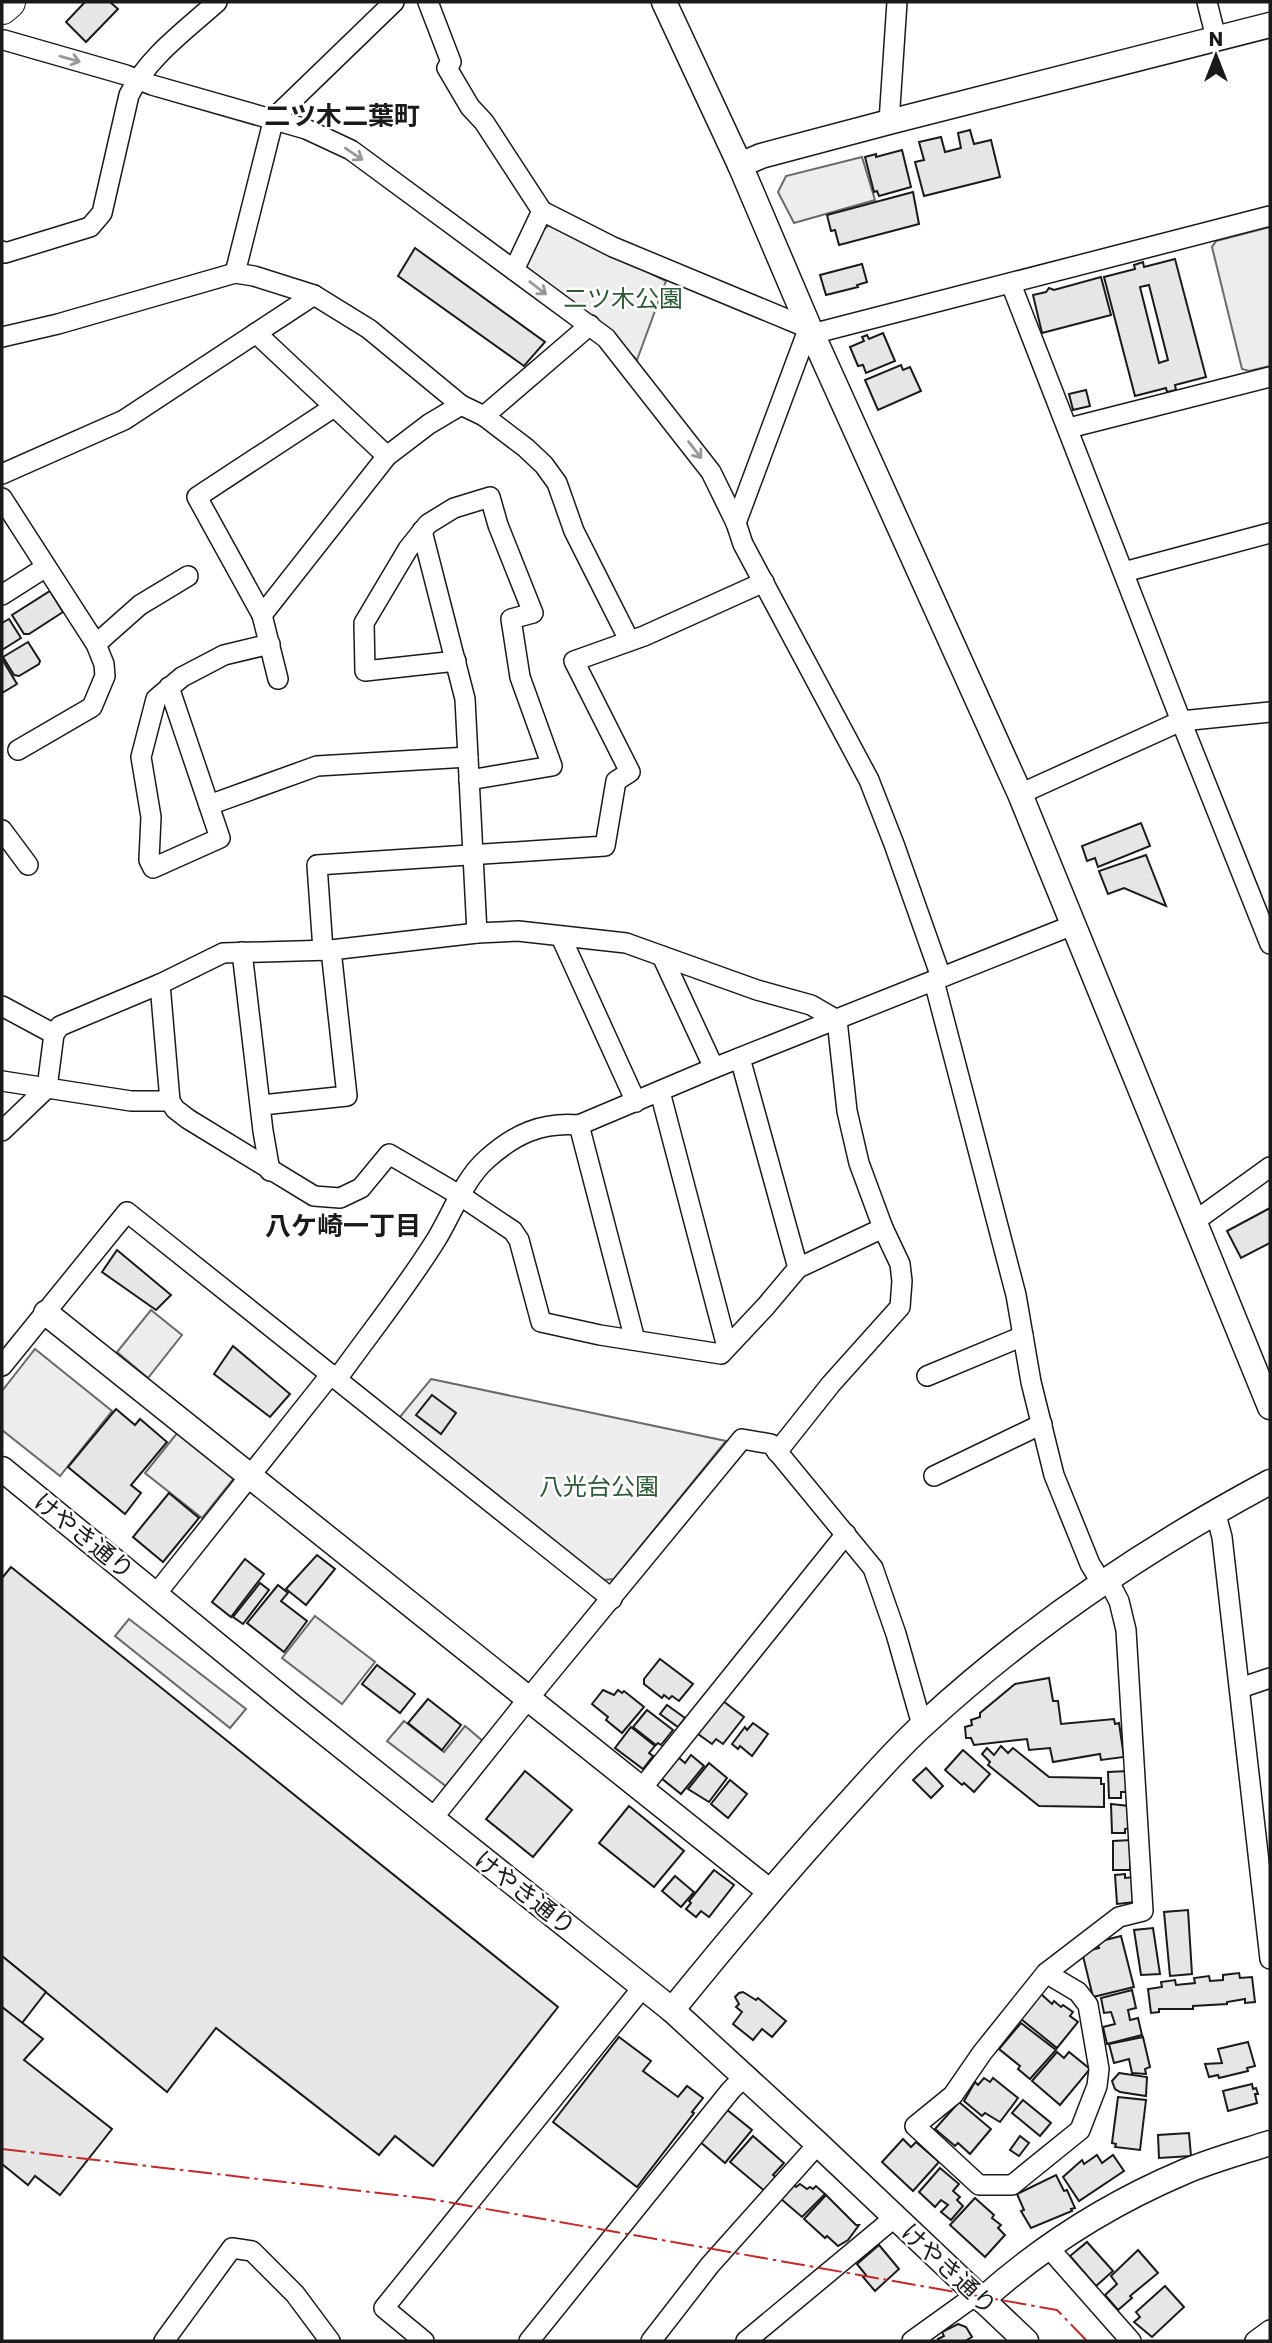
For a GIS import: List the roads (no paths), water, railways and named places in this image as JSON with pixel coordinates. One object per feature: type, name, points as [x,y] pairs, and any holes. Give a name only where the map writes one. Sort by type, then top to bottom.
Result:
[{"type":"highway","points":[[2,8],[10,2]]},
{"type":"street","points":[[10,2],[3,44],[274,118],[306,128],[351,150],[606,338],[711,472],[736,523],[743,544],[869,780],[904,869],[937,979],[1016,1295],[1054,1475],[1090,1564],[1119,1601],[1126,1630],[1143,1911],[1119,1917],[1046,1973],[982,2053],[953,2095],[915,2126],[979,2185],[1012,2185],[1080,2130],[1097,2086],[1099,2069],[1088,2005],[1078,1992],[1046,1973]]},
{"type":"street","points":[[2,251],[5,253],[90,227],[102,213],[129,96],[137,80],[155,59],[217,2]]},
{"type":"street","points":[[235,273],[274,118],[394,2]]},
{"type":"street","points":[[428,2],[451,62],[447,68],[542,211],[613,247],[810,330],[1011,284],[1270,216]]},
{"type":"street","points":[[664,2],[740,165],[810,330],[1020,794],[1270,1407]]},
{"type":"street","points":[[889,122],[897,2]]},
{"type":"street","points":[[1206,2],[1216,38]]},
{"type":"street","points":[[740,165],[761,156],[889,122],[1270,25]]},
{"type":"street","points":[[514,270],[542,211]]},
{"type":"street","points":[[2,337],[58,324],[235,273],[267,279],[314,295],[369,330],[461,405],[484,416],[535,456],[557,483],[574,531],[629,640]]},
{"type":"street","points":[[1011,284],[1270,944]]},
{"type":"street","points":[[2,474],[124,420],[314,295]]},
{"type":"street","points":[[484,416],[590,325]]},
{"type":"street","points":[[736,523],[810,330]]},
{"type":"street","points":[[256,333],[387,456]]},
{"type":"street","points":[[1069,428],[1270,377]]},
{"type":"street","points":[[262,615],[387,456],[429,424],[461,405]]},
{"type":"street","points":[[278,679],[262,615],[197,497],[334,407]]},
{"type":"street","points":[[456,661],[365,671],[364,623],[428,524],[454,508],[490,497],[498,525],[533,613],[511,619],[520,677],[552,766],[469,780]]},
{"type":"street","points":[[2,498],[96,644],[104,664],[105,676],[92,707],[18,750]]},
{"type":"street","points":[[422,531],[465,699],[477,933]]},
{"type":"street","points":[[1124,572],[1270,533]]},
{"type":"street","points":[[2,595],[46,567]]},
{"type":"street","points":[[96,644],[140,605],[188,576]]},
{"type":"street","points":[[262,1105],[347,1097],[317,865],[605,846],[616,781],[630,772],[573,661],[644,636],[764,582]]},
{"type":"street","points":[[169,687],[220,838],[153,868],[149,860],[150,817],[141,757],[156,699],[169,687],[182,677],[224,655],[270,644]]},
{"type":"street","points":[[1020,794],[1181,720],[1270,712]]},
{"type":"street","points":[[209,805],[317,766],[468,757]]},
{"type":"street","points":[[2,830],[27,865]]},
{"type":"street","points":[[156,1594],[334,1377],[435,1241],[485,1160],[517,1136],[556,1123],[579,1125],[714,1068],[1073,925]]},
{"type":"street","points":[[2,1131],[47,1088],[54,1034],[60,1026],[160,984],[223,953],[327,950],[518,931],[626,943],[757,990],[811,1006],[837,1020]]},
{"type":"street","points":[[561,937],[636,1102]]},
{"type":"street","points":[[242,952],[271,1171]]},
{"type":"street","points":[[662,956],[714,1068]]},
{"type":"street","points":[[160,984],[170,1101],[175,1109],[314,1196],[340,1198],[361,1188],[389,1154],[461,1196],[513,1231],[519,1240],[541,1322],[600,1335],[721,1354],[798,1268],[883,1228]]},
{"type":"street","points":[[2,1006],[54,1034]]},
{"type":"street","points":[[777,1452],[831,1384],[900,1307],[900,1264],[883,1228],[859,1163],[847,1111],[837,1020]]},
{"type":"street","points":[[740,1058],[798,1268]]},
{"type":"street","points":[[2,1082],[131,1101],[170,1101]]},
{"type":"street","points":[[660,1091],[727,1347]]},
{"type":"street","points":[[579,1125],[635,1340]]},
{"type":"street","points":[[1195,1221],[1270,1167]]},
{"type":"street","points":[[2,1366],[127,1212],[612,1599]]},
{"type":"street","points":[[46,1312],[769,1891]]},
{"type":"street","points":[[927,1377],[1023,1336]]},
{"type":"street","points":[[934,1476],[1042,1424]]},
{"type":"street","points":[[432,1819],[742,1439],[771,1444],[873,1568],[896,1634],[922,1725]]},
{"type":"street","name":"けやき通り","points":[[2,1469],[432,1819],[672,2010],[746,2076],[1026,2341]]},
{"type":"street","points":[[672,2010],[769,1891],[922,1725],[1052,1617],[1104,1580],[1215,1511],[1270,1482]]},
{"type":"street","points":[[1215,1511],[1222,1537],[1240,1688],[1264,1845],[1270,1959]]},
{"type":"street","points":[[642,1788],[846,1534]]},
{"type":"street","points":[[1240,1688],[1270,1678]]},
{"type":"street","points":[[424,2341],[384,2308],[643,1987]]},
{"type":"street","points":[[529,2341],[731,2090],[746,2076]]},
{"type":"street","points":[[912,2341],[1048,2248],[1141,2192],[1186,2171],[1270,2143]]},
{"type":"street","points":[[651,2341],[710,2265],[818,2144]]},
{"type":"street","points":[[746,2341],[894,2218]]},
{"type":"street","points":[[164,2341],[232,2248],[252,2251],[295,2294],[330,2341]]},
{"type":"street","points":[[1048,2248],[1131,2341]]},
{"type":"street","points":[[1255,2341],[1270,2330]]},
{"type":"district","name":"二ツ木二葉町","points":[[342,116]]},
{"type":"district","name":"八ケ崎一丁目","points":[[343,1226]]},
{"type":"park label","name":"二ツ木公園","points":[[623,298]]},
{"type":"park label","name":"八光台公園","points":[[599,1486]]}]
